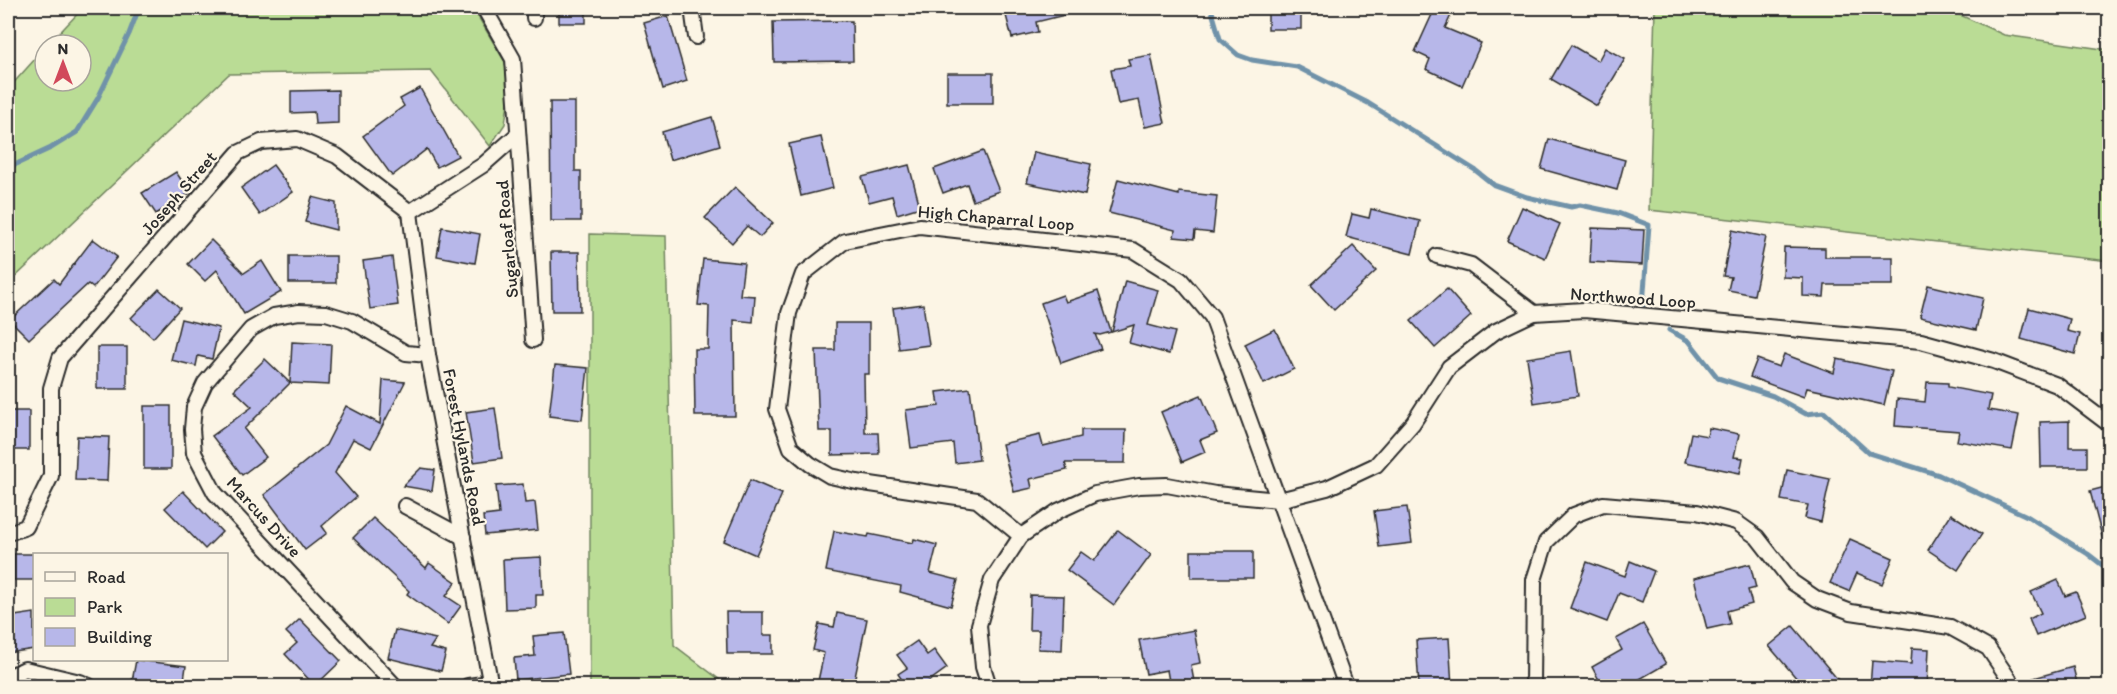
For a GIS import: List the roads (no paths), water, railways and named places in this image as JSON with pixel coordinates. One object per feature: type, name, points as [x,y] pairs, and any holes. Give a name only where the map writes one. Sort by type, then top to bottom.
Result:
[{"type":"street","points":[[410,212],[483,165],[517,135],[513,59],[484,8]]},
{"type":"street","points":[[692,8],[696,37]]},
{"type":"street","name":"Sugarloaf Road","points":[[517,135],[533,340]]},
{"type":"street","name":"Joseph Street","points":[[8,533],[26,527],[51,476],[51,388],[60,358],[238,153],[261,142],[297,140],[337,156],[410,212]]},
{"type":"street","name":"Forest Hylands Road","points":[[410,212],[428,355],[491,685]]},
{"type":"street","name":"High Chaparral Loop","points":[[1021,536],[977,500],[830,476],[810,464],[791,448],[777,409],[789,313],[803,274],[845,241],[920,226],[1132,250],[1180,280],[1212,317],[1346,687]]},
{"type":"street","points":[[1437,256],[1471,265],[1534,313]]},
{"type":"street","name":"Northwood Loop","points":[[989,687],[983,667],[979,625],[992,580],[1021,536],[1058,510],[1095,494],[1139,486],[1167,485],[1215,494],[1279,500],[1327,488],[1376,465],[1413,423],[1449,367],[1496,331],[1534,313],[1584,310],[1921,341],[1994,361],[2057,385],[2109,425]]},
{"type":"street","name":"Marcus Drive","points":[[395,687],[215,493],[194,453],[192,429],[194,407],[205,383],[250,329],[274,316],[299,312],[326,313],[352,321],[406,353],[428,355]]},
{"type":"street","points":[[1533,687],[1534,580],[1545,542],[1574,515],[1603,504],[1698,512],[1736,522],[1757,537],[1792,582],[1817,599],[1851,612],[1950,627],[1988,648],[2012,687]]},
{"type":"street","points":[[405,506],[463,537]]},
{"type":"street","points":[[8,677],[25,669],[80,682],[89,687]]},
{"type":"street","points":[[468,687],[491,685]]},
{"type":"waterway","points":[[8,168],[51,148],[77,132],[98,98],[139,8]]},
{"type":"waterway","points":[[1211,8],[1220,39],[1238,55],[1252,60],[1297,67],[1368,103],[1475,170],[1494,185],[1527,197],[1571,207],[1580,205],[1618,213],[1649,225],[1643,305]]},
{"type":"waterway","points":[[1669,330],[1689,341],[1718,378],[1773,396],[1806,414],[1824,412],[1869,453],[1939,475],[2027,516],[2088,554],[2110,571]]}]
